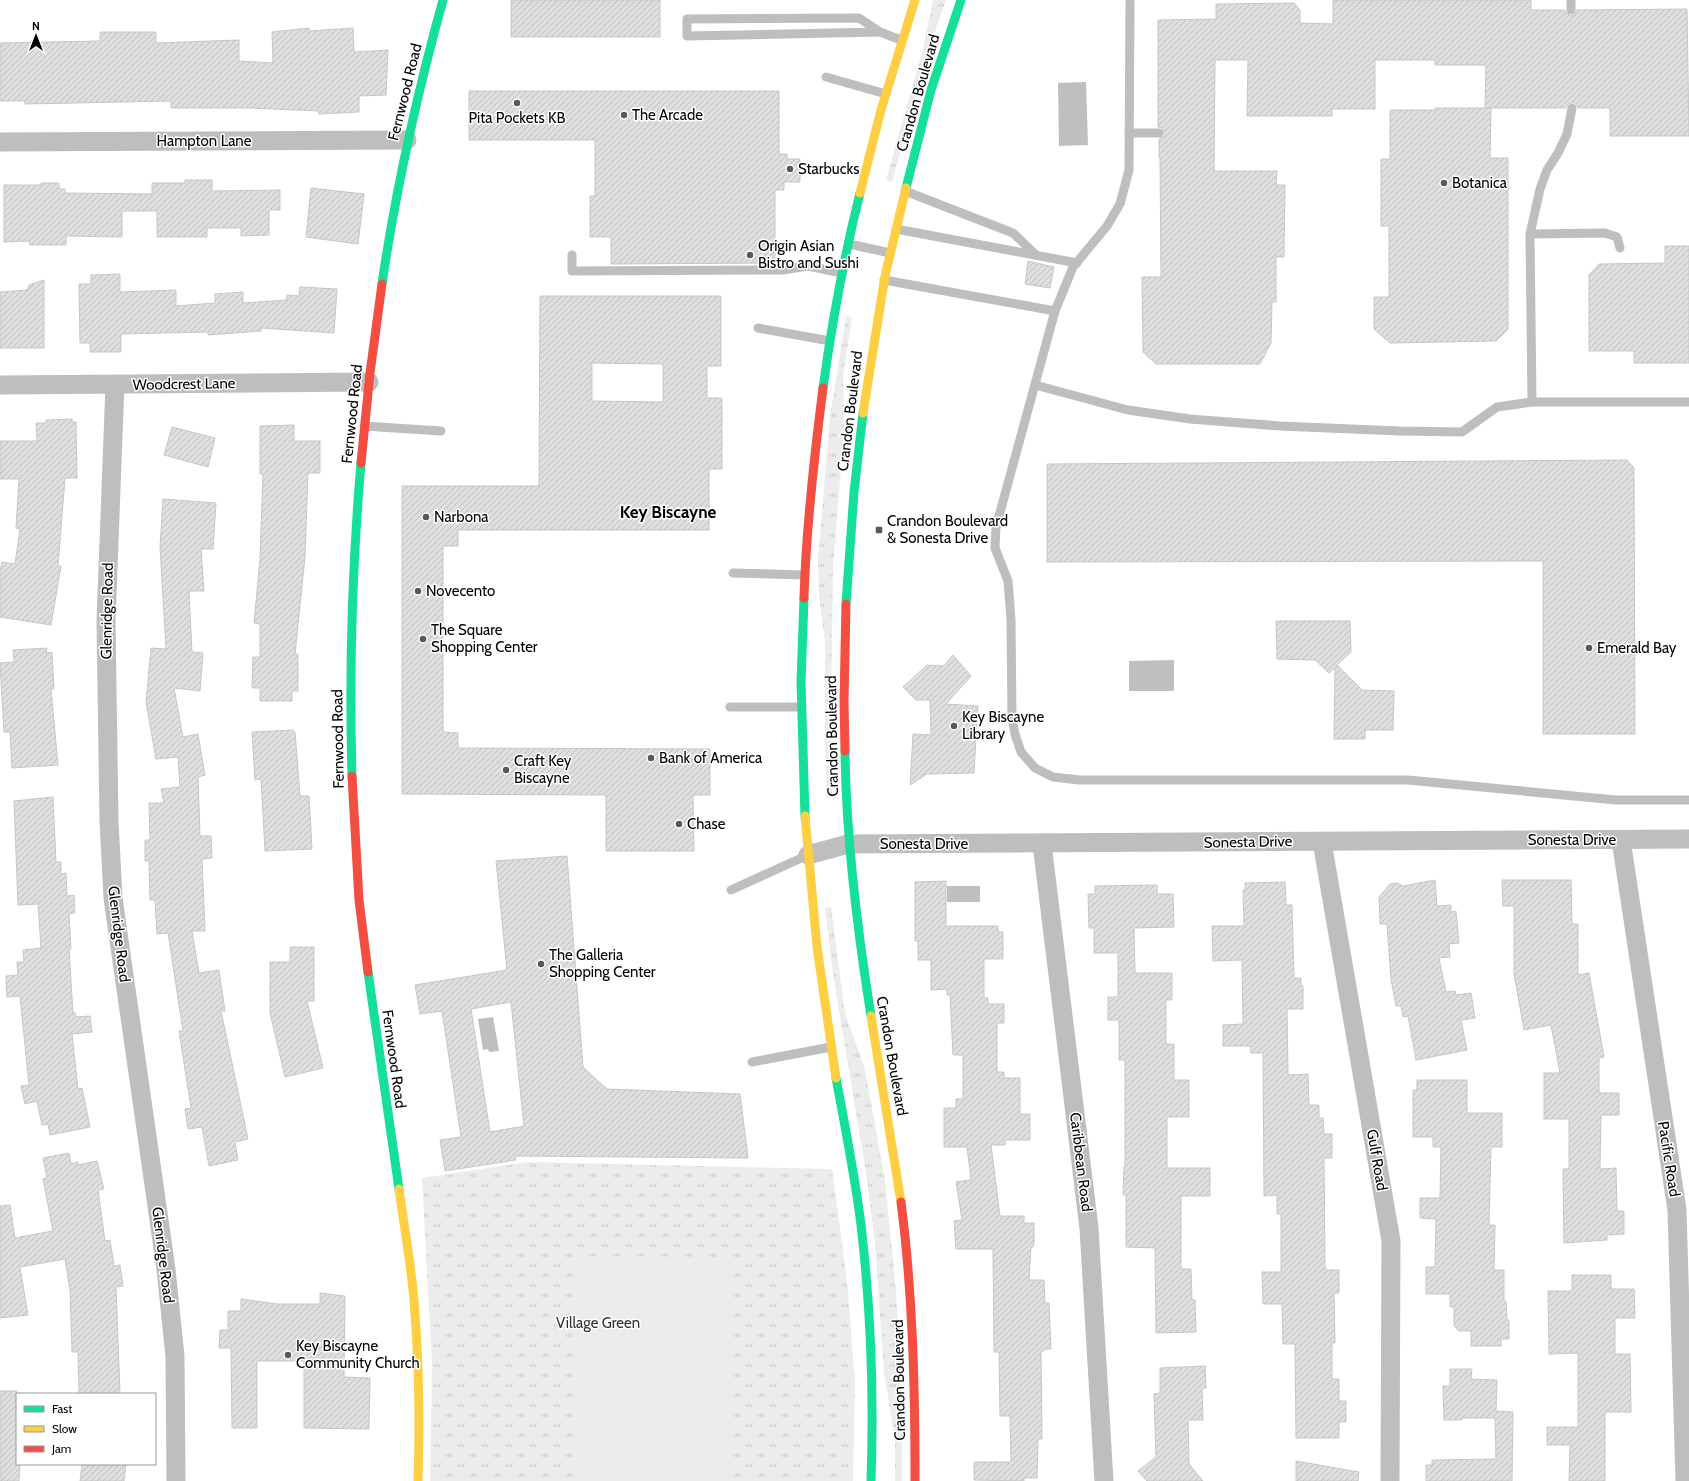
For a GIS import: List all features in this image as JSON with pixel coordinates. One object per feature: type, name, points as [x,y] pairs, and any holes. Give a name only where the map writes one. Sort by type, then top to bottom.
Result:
[{"type":"main road","name":"Fernwood Road","points":[[418,1481],[420,1445],[419,1369],[414,1298],[365,958],[354,826],[350,651],[357,499],[369,382],[384,266],[407,140],[443,0]]},
{"type":"main road","name":"Crandon Boulevard","points":[[871,1481],[873,1390],[866,1286],[859,1216],[849,1147],[831,1047],[813,915],[808,854],[802,756],[805,575],[812,478],[830,341],[842,273],[862,182],[886,94],[915,0]]},
{"type":"main road","name":"Crandon Boulevard","points":[[915,1481],[915,1372],[910,1293],[903,1220],[892,1141],[861,952],[848,844],[844,731],[844,665],[847,579],[864,396],[884,280],[905,191],[936,74],[961,0]]},
{"type":"street","name":"Hampton Lane","points":[[0,142],[407,140]]},
{"type":"street","name":"Woodcrest Lane","points":[[0,385],[369,382]]},
{"type":"street","name":"Glenridge Road","points":[[116,384],[106,622],[109,821],[113,898],[166,1270],[175,1356],[176,1481]]},
{"type":"street","name":"Sonesta Drive","points":[[808,854],[848,844],[1689,839]]},
{"type":"street","name":"Pacific Road","points":[[1621,840],[1677,1210],[1685,1481]]},
{"type":"street","name":"Gulf Road","points":[[1322,842],[1391,1242],[1390,1481]]},
{"type":"street","name":"Caribbean Road","points":[[1042,844],[1090,1228],[1104,1481]]},
{"type":"lane","points":[[1130,0],[1129,170],[1120,204],[1107,226],[1073,267],[1055,311],[996,527],[995,548],[1008,581],[1011,620],[1012,718],[1021,752],[1034,768],[1053,777],[1079,780],[1408,780],[1616,800],[1689,800]]},
{"type":"lane","points":[[1571,0],[1571,10]]},
{"type":"lane","points":[[733,18],[733,36]]},
{"type":"lane","points":[[880,32],[687,36],[687,19],[859,18],[880,32],[902,40]]},
{"type":"lane","points":[[826,77],[886,94]]},
{"type":"lane","points":[[1532,402],[1530,234],[1540,190],[1547,170],[1558,153],[1567,134],[1572,108]]},
{"type":"lane","points":[[1129,133],[1159,133]]},
{"type":"lane","points":[[905,191],[1013,233],[1036,255]]},
{"type":"lane","points":[[896,229],[1077,262]]},
{"type":"lane","points":[[1530,234],[1605,233],[1617,237],[1620,248]]},
{"type":"lane","points":[[849,244],[890,253]]},
{"type":"lane","points":[[572,255],[572,271],[783,270],[808,266],[842,273]]},
{"type":"lane","points":[[884,280],[1055,311]]},
{"type":"lane","points":[[758,328],[830,341]]},
{"type":"lane","points":[[1035,385],[1128,410],[1190,419],[1280,426],[1399,431],[1462,432],[1497,407],[1532,402],[1689,402]]},
{"type":"lane","points":[[364,426],[441,431]]},
{"type":"lane","points":[[733,573],[805,575]]},
{"type":"lane","points":[[730,707],[802,707]]},
{"type":"lane","points":[[730,890],[808,854]]},
{"type":"lane","points":[[752,1062],[831,1047]]},
{"type":"green space","points":[[933,0],[946,0],[929,49],[892,182],[886,180],[923,49]]},
{"type":"green space","points":[[846,316],[852,317],[843,377],[844,429],[833,567],[831,712],[833,797],[827,797],[825,736],[825,642],[819,596],[818,559],[830,417]]},
{"type":"green space","points":[[831,907],[845,1013],[865,1069],[885,1181],[901,1359],[902,1481],[895,1481],[895,1439],[884,1372],[875,1243],[866,1173],[833,974],[825,908]]},
{"type":"green space","name":"Village Green","points":[[527,1162],[832,1169],[847,1280],[855,1383],[853,1481],[430,1481],[432,1366],[422,1178]]},
{"type":"green space","points":[[573,1256],[734,1257],[733,1481],[572,1481]]},
{"type":"shaded area","points":[[1086,82],[1088,145],[1059,146],[1058,83]]},
{"type":"shaded area","points":[[1174,660],[1174,691],[1129,691],[1129,661]]},
{"type":"shaded area","points":[[947,886],[980,886],[980,902],[947,902]]},
{"type":"shaded area","points":[[493,1017],[499,1051],[489,1052],[488,1049],[483,1050],[478,1019]]},
{"type":"building","points":[[511,0],[660,0],[660,37],[511,37]]},
{"type":"building","name":"Botanica","points":[[1333,0],[1531,0],[1531,10],[1565,10],[1566,13],[1571,16],[1574,15],[1577,10],[1687,9],[1689,136],[1610,136],[1610,108],[1578,108],[1573,102],[1568,104],[1566,108],[1485,108],[1486,65],[1435,65],[1435,60],[1375,60],[1375,109],[1332,109],[1332,116],[1247,116],[1248,60],[1215,60],[1214,171],[1277,171],[1276,185],[1285,185],[1284,257],[1276,257],[1276,302],[1272,302],[1271,343],[1260,364],[1156,364],[1143,352],[1142,277],[1161,277],[1159,139],[1164,136],[1165,133],[1162,128],[1158,127],[1158,20],[1216,19],[1216,4],[1294,3],[1300,10],[1300,23],[1333,24]]},
{"type":"building","points":[[309,28],[309,31],[353,28],[354,52],[388,50],[386,95],[359,96],[359,112],[319,114],[319,111],[249,108],[171,108],[171,101],[25,104],[25,101],[0,101],[0,43],[100,41],[100,32],[156,32],[156,43],[239,40],[239,61],[273,63],[272,32]]},
{"type":"building","points":[[469,91],[779,91],[779,154],[787,154],[787,159],[800,159],[800,182],[784,182],[784,190],[775,190],[775,263],[611,264],[611,237],[590,237],[590,196],[595,196],[595,140],[469,140]]},
{"type":"building","points":[[1435,108],[1491,108],[1490,158],[1508,158],[1508,329],[1496,341],[1390,343],[1374,329],[1374,297],[1389,297],[1389,226],[1381,226],[1381,159],[1390,159],[1390,110],[1435,110]]},
{"type":"building","points":[[185,180],[212,180],[212,191],[280,190],[280,210],[269,210],[269,235],[241,236],[241,228],[207,228],[207,237],[157,237],[157,211],[122,211],[122,237],[66,236],[66,245],[30,245],[29,241],[4,242],[4,185],[41,185],[41,183],[59,183],[59,189],[65,189],[65,193],[152,194],[152,183],[185,183]]},
{"type":"building","points":[[311,188],[364,194],[358,244],[306,237]]},
{"type":"building","points":[[1665,246],[1689,246],[1689,363],[1634,363],[1634,351],[1589,351],[1589,275],[1599,264],[1665,263]]},
{"type":"building","points":[[1028,261],[1054,267],[1050,288],[1025,284]]},
{"type":"building","points":[[120,274],[120,292],[176,290],[176,306],[215,303],[215,294],[243,292],[243,303],[286,300],[287,295],[299,296],[300,287],[337,289],[334,333],[261,328],[261,331],[208,335],[208,332],[121,334],[121,352],[90,352],[90,343],[80,343],[79,284],[91,284],[91,275]]},
{"type":"building","points":[[44,280],[44,348],[0,348],[0,292],[27,290],[29,285]]},
{"type":"building","points":[[540,296],[721,296],[721,366],[707,366],[707,398],[722,398],[722,469],[709,469],[709,530],[458,530],[458,546],[443,546],[443,732],[458,733],[458,748],[710,749],[710,795],[693,795],[694,851],[606,851],[606,795],[402,794],[402,486],[539,486]],"holes":[[[592,363],[663,364],[663,402],[592,401]]]},
{"type":"building","points":[[72,419],[72,422],[76,422],[77,478],[65,478],[58,566],[61,566],[51,625],[0,617],[0,572],[2,562],[15,564],[20,529],[16,528],[19,479],[0,479],[0,441],[37,441],[36,423],[46,423],[46,420]]},
{"type":"building","points":[[294,425],[294,441],[320,441],[320,473],[308,473],[305,557],[295,654],[298,654],[298,691],[292,691],[292,701],[260,701],[260,688],[252,688],[253,657],[260,657],[260,624],[254,623],[260,559],[263,474],[260,474],[260,426]]},
{"type":"building","points":[[172,427],[215,438],[208,467],[164,455]]},
{"type":"building","name":"Emerald Bay","points":[[1627,460],[1634,468],[1635,734],[1543,734],[1543,561],[1047,562],[1047,464]]},
{"type":"building","points":[[163,499],[216,503],[213,549],[201,549],[204,591],[189,591],[192,652],[203,653],[200,691],[174,688],[183,737],[198,734],[205,775],[198,777],[200,836],[211,836],[212,858],[202,859],[205,931],[192,931],[199,973],[219,970],[225,1011],[221,1011],[248,1139],[235,1142],[238,1160],[209,1166],[202,1127],[188,1129],[185,1109],[191,1108],[179,1031],[183,1031],[168,933],[157,934],[155,900],[150,900],[149,861],[145,861],[145,840],[150,840],[149,803],[164,803],[161,789],[180,787],[178,757],[156,759],[146,702],[151,648],[166,649],[160,547]]},
{"type":"building","points":[[1276,621],[1350,621],[1351,652],[1337,665],[1362,690],[1394,691],[1393,730],[1365,730],[1365,739],[1334,739],[1335,668],[1329,673],[1315,660],[1277,659]]},
{"type":"building","points":[[47,648],[46,653],[52,652],[54,689],[51,689],[58,765],[12,768],[10,732],[4,732],[0,663],[14,662],[13,650]]},
{"type":"building","name":"Key Biscayne Library","points":[[953,655],[971,676],[946,704],[978,706],[974,773],[927,774],[910,785],[913,734],[931,735],[930,700],[916,700],[903,687],[927,665],[944,666]]},
{"type":"building","points":[[293,730],[293,732],[295,732],[300,796],[309,796],[312,849],[265,851],[261,779],[255,780],[252,732]]},
{"type":"building","points":[[53,797],[56,862],[61,862],[61,874],[66,873],[67,896],[74,895],[75,913],[69,914],[71,949],[69,949],[73,1013],[75,1013],[76,1017],[90,1016],[92,1032],[72,1034],[78,1089],[82,1088],[90,1127],[50,1135],[48,1124],[42,1125],[37,1101],[25,1104],[21,1086],[29,1085],[20,996],[7,997],[6,976],[18,975],[17,962],[24,962],[23,950],[41,948],[38,904],[18,905],[14,801]]},
{"type":"building","name":"The Galleria Shopping Center","points":[[567,856],[583,1067],[607,1089],[740,1094],[748,1158],[515,1156],[516,1160],[445,1171],[440,1140],[461,1137],[442,1011],[420,1014],[415,985],[507,970],[496,861]],"holes":[[[511,1002],[524,1126],[490,1132],[471,1009]]]},
{"type":"building","points":[[1435,880],[1437,906],[1451,905],[1451,912],[1456,911],[1459,943],[1449,944],[1450,957],[1439,958],[1446,992],[1455,991],[1456,995],[1471,993],[1475,1018],[1461,1020],[1467,1050],[1416,1060],[1408,1016],[1403,1017],[1401,1006],[1396,1006],[1391,979],[1387,924],[1380,924],[1379,897],[1390,884],[1397,883],[1403,886]]},
{"type":"building","points":[[1502,880],[1571,880],[1572,924],[1578,924],[1578,975],[1589,973],[1604,1057],[1599,1058],[1599,1093],[1619,1093],[1619,1115],[1601,1115],[1600,1169],[1616,1168],[1617,1211],[1624,1211],[1624,1234],[1607,1235],[1607,1240],[1564,1243],[1563,1169],[1569,1169],[1569,1119],[1544,1119],[1544,1073],[1560,1073],[1551,1025],[1524,1030],[1514,974],[1514,906],[1503,906]]},
{"type":"building","points":[[946,881],[946,926],[998,926],[998,932],[1003,932],[1003,959],[984,959],[984,998],[988,998],[988,1004],[1004,1004],[1004,1023],[997,1023],[997,1072],[1004,1072],[1004,1078],[1020,1078],[1020,1114],[1030,1114],[1030,1140],[1005,1140],[1005,1145],[991,1145],[1000,1216],[1024,1216],[1024,1223],[1034,1223],[1034,1244],[1033,1247],[1031,1247],[1029,1280],[1044,1280],[1045,1303],[1049,1303],[1051,1349],[1044,1349],[1044,1351],[1041,1351],[1042,1439],[1038,1439],[1037,1478],[1024,1478],[1024,1481],[974,1480],[974,1462],[1011,1462],[1010,1416],[1000,1416],[999,1352],[994,1352],[993,1249],[956,1249],[954,1221],[962,1220],[956,1182],[971,1180],[967,1147],[944,1147],[944,1108],[956,1108],[956,1099],[963,1099],[963,1055],[953,1055],[950,995],[947,995],[947,989],[931,990],[931,960],[918,960],[918,941],[915,941],[915,882]]},
{"type":"building","points":[[1285,882],[1286,905],[1292,905],[1294,978],[1301,978],[1301,986],[1303,986],[1303,1009],[1287,1009],[1288,1075],[1308,1074],[1309,1105],[1319,1105],[1319,1118],[1323,1118],[1324,1134],[1332,1134],[1332,1158],[1324,1158],[1325,1270],[1339,1270],[1339,1293],[1334,1293],[1335,1343],[1332,1343],[1332,1379],[1339,1379],[1339,1401],[1346,1401],[1346,1422],[1339,1422],[1339,1438],[1296,1438],[1295,1344],[1283,1344],[1282,1304],[1263,1304],[1262,1272],[1281,1272],[1281,1214],[1277,1214],[1277,1195],[1264,1196],[1263,1053],[1251,1053],[1250,1046],[1223,1046],[1223,1025],[1243,1024],[1242,960],[1213,961],[1212,926],[1244,926],[1243,890],[1245,890],[1245,883]]},
{"type":"building","points":[[1157,885],[1157,894],[1173,894],[1174,927],[1134,928],[1135,973],[1172,973],[1172,1000],[1166,1000],[1166,1044],[1174,1044],[1174,1080],[1189,1080],[1189,1117],[1167,1117],[1167,1168],[1210,1168],[1210,1196],[1181,1196],[1181,1269],[1191,1269],[1192,1300],[1195,1300],[1196,1332],[1156,1333],[1155,1248],[1126,1247],[1126,1195],[1123,1195],[1125,1167],[1125,1060],[1119,1060],[1119,1020],[1108,1020],[1108,997],[1118,997],[1118,953],[1094,953],[1094,928],[1089,928],[1088,894],[1095,894],[1095,886]]},
{"type":"building","points":[[290,947],[314,947],[314,1001],[307,1001],[323,1068],[285,1077],[270,1013],[270,962],[290,962]]},
{"type":"building","points":[[1417,1080],[1467,1080],[1467,1113],[1502,1113],[1502,1147],[1491,1147],[1489,1225],[1495,1225],[1494,1270],[1504,1270],[1504,1299],[1506,1302],[1507,1320],[1509,1320],[1509,1339],[1501,1339],[1501,1346],[1471,1346],[1471,1331],[1459,1331],[1454,1326],[1454,1307],[1450,1307],[1450,1294],[1426,1294],[1426,1267],[1435,1267],[1436,1219],[1420,1218],[1420,1198],[1440,1198],[1441,1147],[1433,1147],[1433,1137],[1413,1137],[1413,1090],[1417,1090]]},
{"type":"building","points":[[69,1153],[71,1164],[78,1162],[78,1165],[97,1161],[104,1189],[98,1190],[105,1241],[110,1240],[114,1266],[120,1265],[123,1286],[116,1287],[120,1393],[79,1393],[78,1352],[72,1352],[70,1290],[65,1259],[20,1267],[28,1315],[0,1318],[0,1206],[10,1205],[15,1238],[53,1231],[43,1179],[47,1178],[43,1158]]},
{"type":"building","points":[[1572,1275],[1611,1275],[1611,1289],[1634,1289],[1635,1318],[1615,1318],[1615,1354],[1630,1354],[1631,1412],[1605,1412],[1605,1481],[1569,1481],[1570,1445],[1547,1445],[1547,1427],[1578,1427],[1578,1353],[1549,1354],[1548,1291],[1572,1291]]},
{"type":"building","name":"Key Biscayne Community Church","points":[[320,1293],[345,1296],[344,1377],[370,1378],[369,1429],[304,1428],[304,1361],[257,1361],[257,1428],[232,1428],[231,1348],[219,1348],[220,1330],[228,1330],[228,1311],[241,1311],[241,1299],[277,1304],[320,1304]]},
{"type":"building","points":[[1205,1366],[1206,1388],[1202,1388],[1203,1420],[1188,1420],[1189,1464],[1203,1481],[1147,1481],[1138,1471],[1156,1457],[1154,1394],[1160,1393],[1160,1368]]},
{"type":"building","points":[[1450,1369],[1472,1369],[1471,1379],[1497,1380],[1496,1411],[1513,1412],[1512,1481],[1426,1481],[1426,1465],[1432,1465],[1432,1460],[1496,1459],[1495,1418],[1462,1418],[1462,1420],[1444,1420],[1443,1386],[1450,1386]]},
{"type":"building","points":[[0,1391],[17,1391],[16,1465],[20,1465],[19,1481],[0,1481]]},
{"type":"building","points":[[1296,1461],[1359,1472],[1358,1481],[1296,1481]]},
{"type":"building","points":[[82,1465],[126,1465],[124,1481],[80,1481]]},
{"type":"traffic: fast","points":[[382,284],[408,141],[424,71],[443,0]]},
{"type":"traffic: fast","points":[[906,188],[931,90],[961,0]]},
{"type":"traffic: fast","points":[[823,388],[839,290],[860,193]]},
{"type":"traffic: fast","points":[[846,604],[854,492],[863,413]]},
{"type":"traffic: fast","points":[[352,776],[352,619],[355,541],[361,463]]},
{"type":"traffic: fast","points":[[804,598],[801,682],[805,816]]},
{"type":"traffic: fast","points":[[845,751],[853,884],[871,1016]]},
{"type":"traffic: fast","points":[[368,972],[399,1189]]},
{"type":"traffic: fast","points":[[836,1078],[859,1207],[867,1289],[872,1385],[871,1481]]},
{"type":"traffic: slow","points":[[860,193],[881,110],[915,0]]},
{"type":"traffic: slow","points":[[863,413],[885,276],[906,188]]},
{"type":"traffic: slow","points":[[805,816],[817,947],[836,1078]]},
{"type":"traffic: slow","points":[[871,1016],[901,1202]]},
{"type":"traffic: slow","points":[[399,1189],[411,1273],[416,1324],[419,1391],[418,1481]]},
{"type":"traffic: jam","points":[[361,463],[370,373],[382,284]]},
{"type":"traffic: jam","points":[[804,598],[811,493],[823,388]]},
{"type":"traffic: jam","points":[[845,751],[844,702],[846,604]]},
{"type":"traffic: jam","points":[[352,776],[359,900],[368,972]]},
{"type":"traffic: jam","points":[[901,1202],[911,1307],[915,1481]]},
{"type":"place","name":"Pita Pockets KB","points":[[517,103]]},
{"type":"place","name":"The Arcade","points":[[624,115]]},
{"type":"place","name":"Starbucks","points":[[790,169]]},
{"type":"place","name":"Botanica","points":[[1444,183]]},
{"type":"place","name":"Origin Asian Bistro and Sushi","points":[[750,255]]},
{"type":"place","name":"Narbona","points":[[426,517]]},
{"type":"place","name":"Crandon Boulevard & Sonesta Drive","points":[[879,530]]},
{"type":"place","name":"Novecento","points":[[418,591]]},
{"type":"place","name":"The Square Shopping Center","points":[[423,639]]},
{"type":"place","name":"Emerald Bay","points":[[1589,648]]},
{"type":"place","name":"Key Biscayne Library","points":[[954,726]]},
{"type":"place","name":"Bank of America","points":[[651,758]]},
{"type":"place","name":"Craft Key Biscayne","points":[[506,770]]},
{"type":"place","name":"Chase","points":[[679,824]]},
{"type":"place","name":"The Galleria Shopping Center","points":[[541,964]]},
{"type":"place","name":"Key Biscayne Community Church","points":[[288,1355]]},
{"type":"district","name":"Key Biscayne","points":[[668,512]]}]
